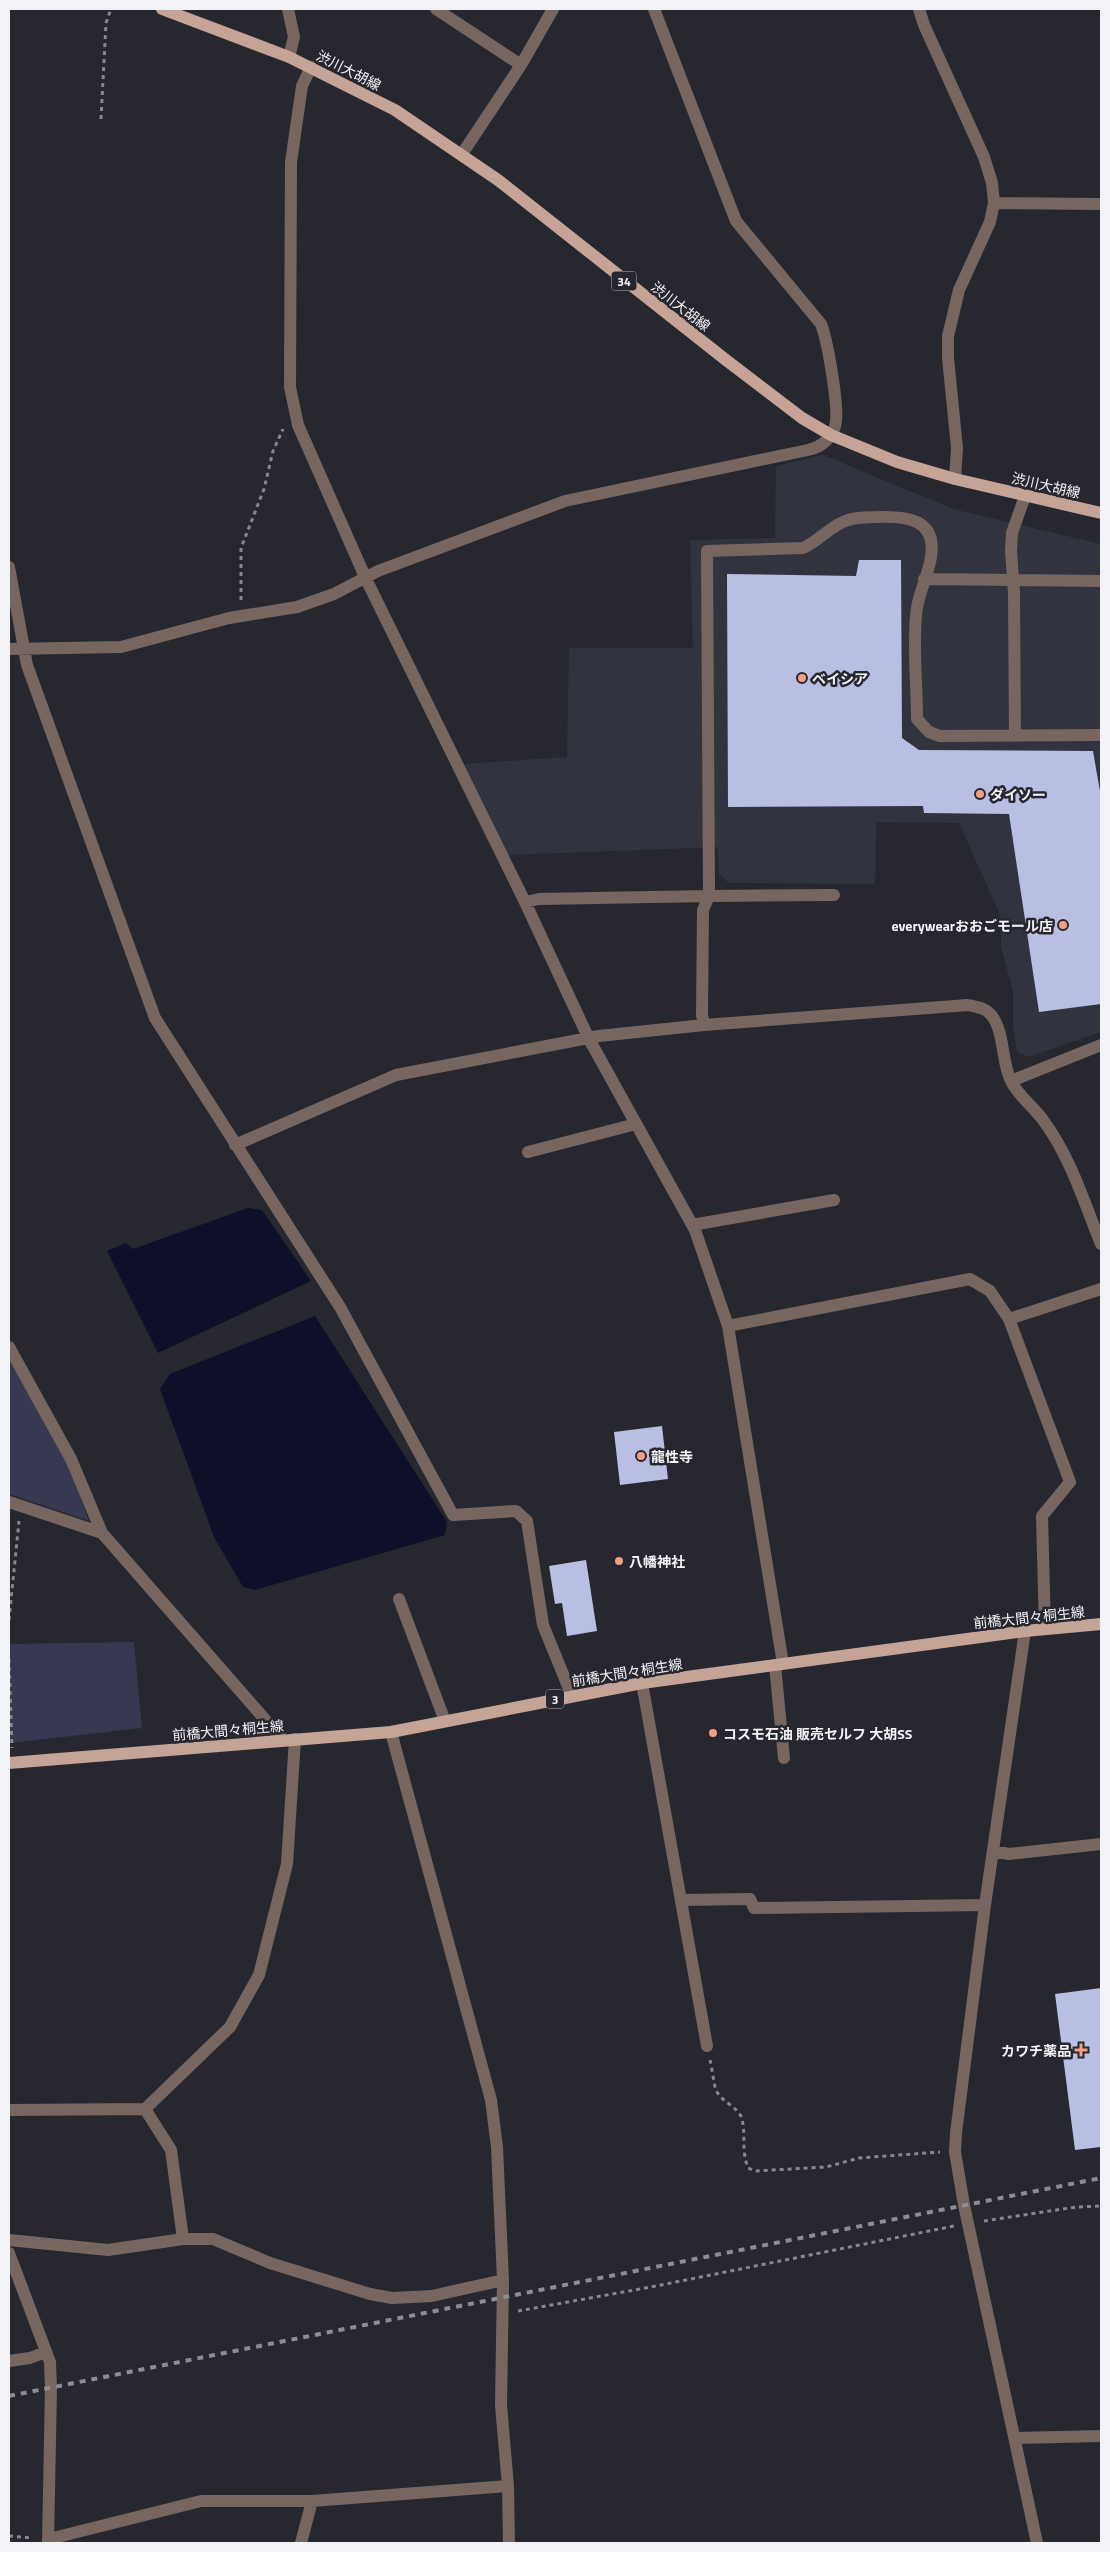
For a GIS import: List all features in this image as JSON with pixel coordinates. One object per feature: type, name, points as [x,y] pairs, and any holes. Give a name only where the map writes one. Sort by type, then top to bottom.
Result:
[{"type":"main road","name":"渋川大胡線","points":[[162,9],[311,67],[394,110],[462,154],[802,418],[831,436],[896,462],[955,479],[1101,513]]},
{"type":"main road","name":"前橋大間々桐生線","points":[[11,1762],[391,1732],[642,1683],[1026,1631],[1101,1624]]},
{"type":"street","points":[[288,9],[294,36],[288,57]]},
{"type":"street","points":[[436,9],[520,65]]},
{"type":"street","points":[[462,154],[520,65],[553,9]]},
{"type":"street","points":[[9,649],[121,647],[243,616],[297,608],[327,597],[378,571],[565,501],[817,448],[831,436],[836,422],[826,338],[821,324],[736,221],[654,9]]},
{"type":"street","points":[[919,9],[924,25],[984,157],[992,183],[994,203],[990,222],[959,290],[948,336],[948,358],[957,448],[955,479]]},
{"type":"street","points":[[311,67],[302,86],[291,162],[290,387],[294,410],[302,437],[366,578],[525,902],[589,1039],[692,1226],[728,1326],[779,1664],[784,1758]]},
{"type":"street","points":[[994,203],[1101,204]]},
{"type":"street","points":[[1015,736],[1012,533],[1025,496]]},
{"type":"street","points":[[704,1025],[702,1015],[703,910],[709,896],[707,551],[803,548],[814,543],[846,520],[905,517],[916,520],[925,528],[930,537],[931,556],[918,599],[916,617],[918,719],[929,732],[940,736],[1101,735]]},
{"type":"street","points":[[9,567],[27,665],[155,1018],[340,1307],[453,1515],[516,1511],[527,1521],[543,1625],[572,1696]]},
{"type":"street","points":[[924,580],[1101,580]]},
{"type":"street","points":[[525,902],[539,899],[834,895]]},
{"type":"street","points":[[235,1145],[396,1075],[599,1036],[704,1025],[968,1005],[984,1009],[996,1023],[1005,1065],[1011,1081],[1018,1093],[1043,1120],[1070,1168],[1101,1244]]},
{"type":"street","points":[[1011,1081],[1101,1045]]},
{"type":"street","points":[[528,1152],[636,1124]]},
{"type":"street","points":[[692,1226],[834,1200]]},
{"type":"street","points":[[728,1326],[970,1280],[990,1291],[1010,1319],[1070,1482],[1042,1516],[1045,1629]]},
{"type":"street","points":[[1010,1319],[1101,1288]]},
{"type":"street","points":[[9,1347],[72,1459],[102,1533],[289,1740],[287,1864],[259,1975],[230,2027],[145,2109],[9,2110]]},
{"type":"street","points":[[14,1504],[102,1533]]},
{"type":"street","points":[[399,1599],[445,1721]]},
{"type":"street","points":[[1026,1631],[985,1904],[955,2152],[968,2223],[1037,2543]]},
{"type":"street","points":[[642,1683],[707,2046]]},
{"type":"street","points":[[391,1732],[491,2100],[497,2147],[503,2280],[501,2405],[508,2486],[509,2543]]},
{"type":"street","points":[[993,1851],[1009,1854],[1101,1844]]},
{"type":"street","points":[[681,1900],[750,1900],[754,1908],[985,1904]]},
{"type":"street","points":[[145,2109],[170,2150],[183,2239]]},
{"type":"street","points":[[9,2240],[108,2250],[183,2239],[213,2239],[270,2263],[370,2294],[392,2298],[432,2296],[503,2280]]},
{"type":"street","points":[[9,2253],[50,2362],[48,2541],[201,2501],[312,2501],[508,2486]]},
{"type":"street","points":[[9,2361],[30,2358],[46,2352]]},
{"type":"street","points":[[1015,2438],[1101,2436]]},
{"type":"street","points":[[301,2543],[312,2501]]},
{"type":"path","points":[[101,119],[106,23],[111,9]]},
{"type":"path","points":[[243,616],[241,605],[241,548],[264,489],[273,451],[281,432],[294,410]]},
{"type":"path","points":[[9,1620],[14,1504]]},
{"type":"path","points":[[9,1659],[11,1762]]},
{"type":"path","points":[[707,2046],[715,2073],[716,2090],[730,2106],[739,2112],[742,2119],[743,2153],[748,2168],[755,2171],[826,2167],[859,2158],[955,2152]]},
{"type":"path","points":[[503,2314],[651,2287],[968,2223],[1076,2207],[1101,2206]]},
{"type":"path","points":[[9,2536],[48,2541]]},
{"type":"shaded area","points":[[823,455],[953,509],[1101,544],[1101,1032],[1028,1057],[1017,1052],[1013,1029],[1013,991],[1001,947],[1001,917],[959,823],[876,822],[875,884],[729,883],[719,874],[718,847],[508,855],[464,764],[567,757],[569,648],[693,648],[690,540],[775,538],[776,466]]},
{"type":"shaded area","points":[[248,1208],[262,1210],[311,1281],[158,1353],[107,1251],[126,1243],[133,1249]]},
{"type":"shaded area","points":[[315,1316],[447,1522],[445,1535],[255,1590],[243,1587],[214,1537],[160,1389],[170,1374]]},
{"type":"shaded area","points":[[9,1360],[67,1461],[89,1521],[9,1494]]},
{"type":"shaded area","points":[[134,1642],[142,1728],[9,1743],[9,1644]]},
{"type":"building","points":[[859,560],[901,560],[902,738],[919,750],[1093,751],[1101,797],[1101,1004],[1039,1012],[1009,814],[924,813],[923,806],[728,807],[727,574],[856,576]]},
{"type":"building","name":"龍性寺","points":[[662,1426],[668,1479],[620,1485],[614,1432]]},
{"type":"building","points":[[586,1560],[597,1631],[567,1636],[562,1603],[555,1604],[549,1566]]},
{"type":"building","name":"カワチ薬品","points":[[1101,1988],[1101,2147],[1075,2150],[1055,1994]]},
{"type":"railway","points":[[9,2396],[1101,2178]]},
{"type":"place","name":"ベイシア","points":[[802,678]]},
{"type":"place","name":"ダイソー","points":[[980,794]]},
{"type":"place","name":"everywearおおごモール店","points":[[1063,925]]},
{"type":"place","name":"龍性寺","points":[[641,1456]]},
{"type":"place","name":"八幡神社","points":[[619,1561]]},
{"type":"place","name":"コスモ石油 販売セルフ 大胡SS","points":[[713,1733]]},
{"type":"place","name":"カワチ薬品","points":[[1081,2050]]}]
